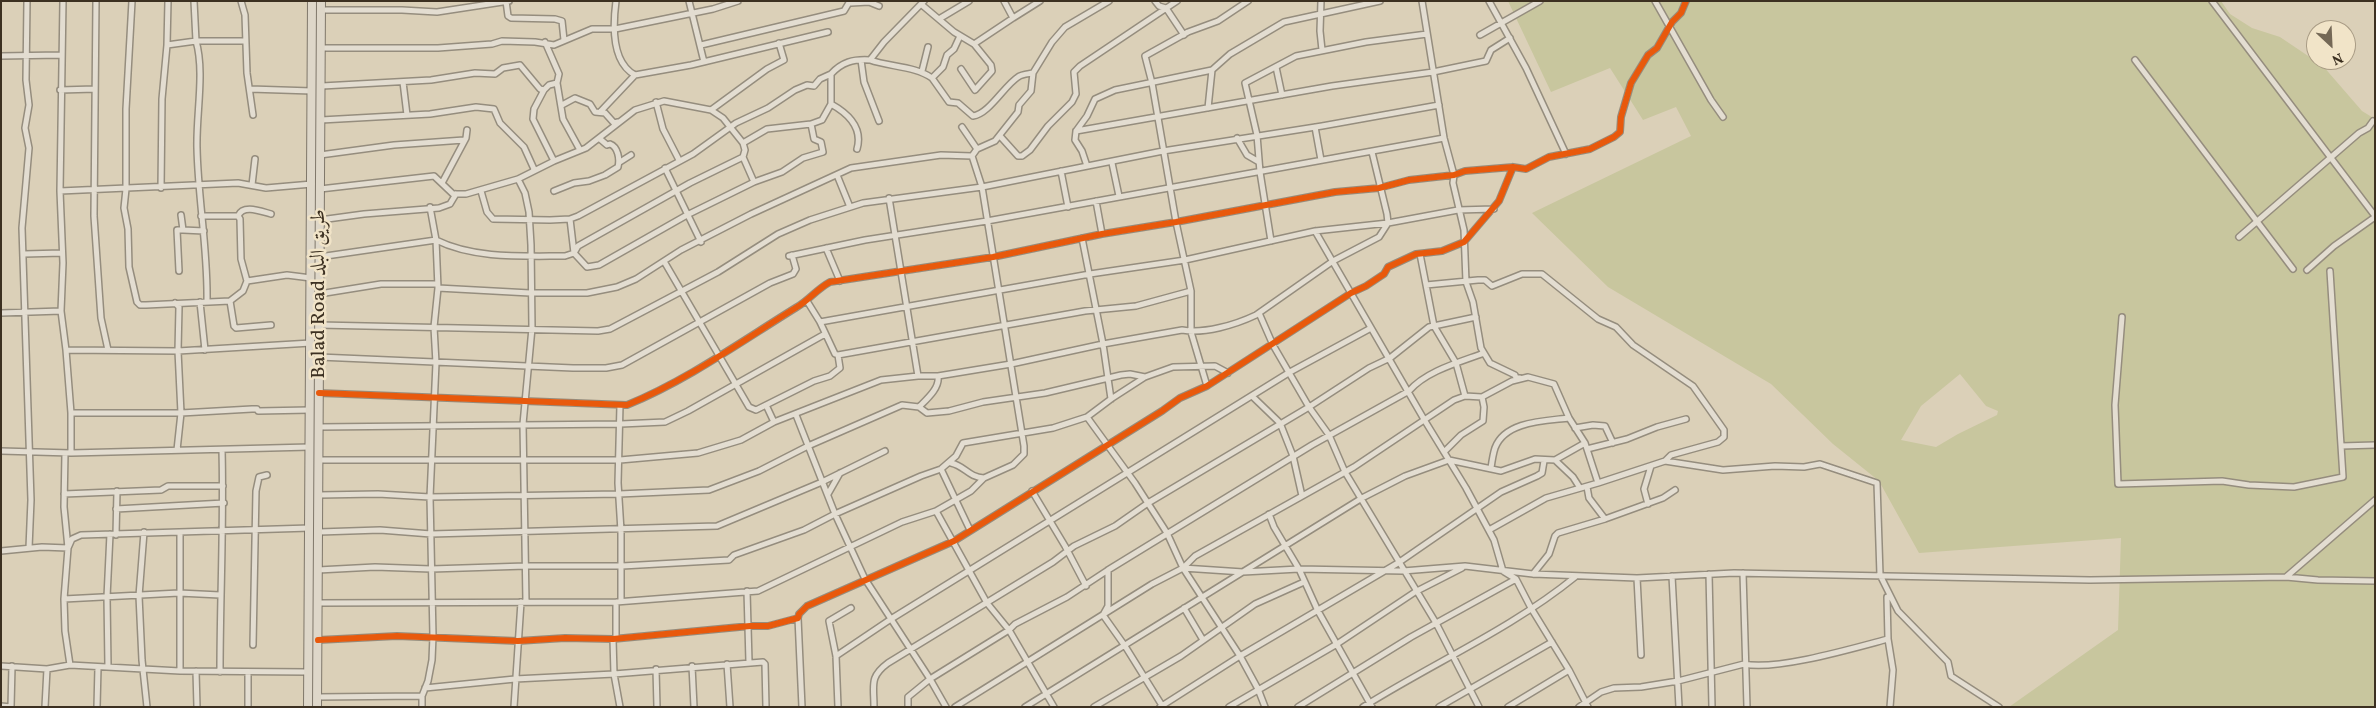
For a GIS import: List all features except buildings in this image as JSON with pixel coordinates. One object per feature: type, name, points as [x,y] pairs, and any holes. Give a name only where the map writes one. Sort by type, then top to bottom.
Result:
[{"type":"highway","name":"Balad Road طريق البلد","points":[[308,707],[312,1]]},
{"type":"highway","name":"Balad Road طريق البلد","points":[[318,707],[319,257],[322,1]]},
{"type":"street","points":[[27,1],[26,80],[29,104],[25,128],[29,148],[22,228],[31,500],[29,548]]},
{"type":"street","points":[[63,1],[60,55],[61,311],[71,413],[64,494],[65,530],[68,548],[64,599],[65,631],[70,665]]},
{"type":"street","points":[[96,1],[95,244],[101,318],[108,350]]},
{"type":"street","points":[[132,1],[126,109],[126,188],[124,208],[128,229],[130,267],[137,302],[140,305],[146,305],[230,301],[242,291],[247,281],[241,259],[240,220],[238,216],[240,211],[244,209],[271,214]]},
{"type":"street","points":[[161,188],[162,99],[167,45],[168,1]]},
{"type":"street","points":[[194,1],[196,41],[201,62],[196,117],[199,185],[208,268],[207,301]]},
{"type":"street","points":[[241,1],[245,15],[247,73],[253,115]]},
{"type":"street","points":[[322,10],[437,12],[508,1],[508,16],[511,18],[555,19],[562,21],[564,40]]},
{"type":"street","points":[[616,1],[615,29],[617,49],[629,72],[635,75]]},
{"type":"street","points":[[689,1],[704,62]]},
{"type":"street","points":[[322,48],[438,48],[486,45],[502,41],[546,42],[554,45],[592,29],[615,29],[712,9],[738,1]]},
{"type":"street","points":[[939,19],[969,1]]},
{"type":"street","points":[[1004,1],[1013,18]]},
{"type":"street","points":[[974,44],[1040,1]]},
{"type":"street","points":[[972,156],[977,150],[993,143],[1018,112],[1019,104],[1030,91],[1033,73],[1052,42],[1065,27],[1109,1]]},
{"type":"street","points":[[1155,1],[1159,6],[1166,8],[1184,35]]},
{"type":"street","points":[[1000,136],[1018,156],[1022,156],[1030,150],[1048,126],[1072,102],[1076,94],[1074,72],[1080,66],[1177,1]]},
{"type":"street","points":[[1207,386],[1191,332],[1192,291],[1176,222],[1156,116],[1152,83],[1145,56],[1184,35],[1218,21],[1248,1]]},
{"type":"street","points":[[1321,1],[1320,31],[1322,50]]},
{"type":"street","points":[[1087,166],[1082,150],[1075,140],[1076,131],[1087,116],[1095,100],[1115,90],[1212,70],[1230,54],[1284,22],[1380,1]]},
{"type":"street","points":[[1422,1],[1444,138],[1454,175],[1464,242],[1466,282],[1476,317],[1481,348],[1490,362],[1515,375],[1516,378],[1528,377],[1554,384],[1569,418],[1585,443],[1598,483]]},
{"type":"street","points":[[1489,1],[1510,38],[1566,154]]},
{"type":"street","points":[[1480,35],[1540,1]]},
{"type":"street","points":[[1656,1],[1711,100],[1723,117]]},
{"type":"street","points":[[319,393],[620,405],[646,398],[720,355],[807,302],[820,288],[830,282],[993,257],[1102,234],[1335,192],[1379,188],[1409,180],[1454,175],[1465,171],[1513,167],[1526,169],[1550,157],[1590,149],[1620,132],[1621,117],[1631,83],[1648,56],[1657,48],[1670,25],[1681,13],[1686,1]]},
{"type":"street","points":[[2212,1],[2375,216],[2334,246],[2307,270]]},
{"type":"street","points":[[700,45],[844,11],[850,2],[868,2],[879,6]]},
{"type":"street","points":[[870,60],[884,42],[923,3],[960,36],[974,44],[991,65],[992,71],[975,90],[961,69]]},
{"type":"street","points":[[562,105],[575,98],[590,104],[595,112],[598,113],[635,75],[704,62],[828,32]]},
{"type":"street","points":[[1271,241],[1267,205],[1260,172],[1257,135],[1245,83],[1296,56],[1322,50],[1427,34]]},
{"type":"street","points":[[932,78],[944,67],[947,55],[954,49],[960,36]]},
{"type":"street","points":[[1076,131],[1346,83],[1433,72],[1486,61],[1491,50],[1510,38]]},
{"type":"street","points":[[167,45],[196,41],[245,41]]},
{"type":"street","points":[[546,42],[559,74],[557,83],[563,119],[580,150]]},
{"type":"street","points":[[711,110],[767,69],[784,60],[779,43]]},
{"type":"street","points":[[922,71],[928,46]]},
{"type":"street","points":[[1,56],[60,55]]},
{"type":"street","points":[[861,60],[864,82],[879,121]]},
{"type":"street","points":[[481,191],[490,218],[570,219],[607,201],[707,145],[730,127],[768,108],[802,86],[814,86],[820,79],[831,74],[841,64],[870,60],[922,71],[932,78],[949,102],[958,103],[975,116],[986,110],[1019,76],[1033,73]]},
{"type":"street","points":[[2135,60],[2293,269]]},
{"type":"street","points":[[322,86],[431,80],[475,73],[495,74],[503,68],[520,65],[540,89],[544,90]]},
{"type":"street","points":[[1276,68],[1282,95]]},
{"type":"street","points":[[1208,108],[1212,70]]},
{"type":"street","points":[[743,143],[767,129],[810,124],[825,117],[831,104],[831,74]]},
{"type":"street","points":[[403,82],[407,115]]},
{"type":"street","points":[[554,161],[532,119],[534,109],[544,90],[550,85],[557,83]]},
{"type":"street","points":[[60,90],[95,89]]},
{"type":"street","points":[[250,89],[312,90]]},
{"type":"street","points":[[656,102],[663,129],[679,160]]},
{"type":"street","points":[[320,189],[434,176],[450,192],[456,194],[481,191],[518,179],[580,150],[600,139],[618,122],[635,110],[656,102],[673,102],[711,110],[723,118],[743,143],[744,157],[754,182]]},
{"type":"street","points":[[831,104],[843,112],[857,128],[860,140],[857,149]]},
{"type":"street","points":[[319,325],[532,328],[598,331],[610,329],[718,272],[778,234],[810,220],[850,207],[888,198],[908,198],[982,188],[1061,170],[1163,151],[1440,105]]},
{"type":"street","points":[[322,120],[430,114],[476,107],[494,109],[500,123],[524,147],[534,169],[533,171]]},
{"type":"street","points":[[601,111],[614,123],[618,122]]},
{"type":"street","points":[[2240,238],[2359,133],[2368,128],[2373,121]]},
{"type":"street","points":[[570,219],[574,253],[587,268],[599,265],[687,215],[754,182],[782,172],[802,158],[823,152],[821,142],[814,139],[810,124]]},
{"type":"street","points":[[962,126],[977,150]]},
{"type":"street","points":[[1315,127],[1321,160]]},
{"type":"street","points":[[442,183],[451,169],[464,140],[466,130]]},
{"type":"street","points":[[1237,138],[1247,155],[1259,162]]},
{"type":"street","points":[[319,357],[436,364],[606,368],[622,365],[770,283],[793,274],[796,270],[790,256],[894,235],[1068,207],[1119,196],[1444,138]]},
{"type":"street","points":[[600,139],[606,145],[614,145],[620,162]]},
{"type":"street","points":[[320,155],[394,145],[464,140]]},
{"type":"street","points":[[319,460],[620,460],[705,451],[741,440],[774,422],[796,415],[829,399],[881,380],[938,376],[1011,364],[1104,344],[1182,330],[1191,332],[1243,321],[1259,313],[1333,261],[1379,237],[1388,223],[1372,152]]},
{"type":"street","points":[[319,294],[381,284],[530,293],[587,293],[605,290],[636,279],[665,263],[682,250],[701,242],[788,195],[857,166],[920,159],[941,154],[972,156]]},
{"type":"street","points":[[554,191],[574,183],[605,175],[618,167],[620,162],[631,155]]},
{"type":"street","points":[[318,603],[618,602],[758,591],[902,522],[936,511],[971,491],[984,478],[1013,465],[1024,454],[1017,398],[1003,326],[982,188],[972,156]]},
{"type":"street","points":[[319,257],[436,240],[452,248],[472,252],[565,256],[574,253],[578,246],[676,191],[744,157]]},
{"type":"street","points":[[252,185],[255,159]]},
{"type":"street","points":[[1112,162],[1119,196]]},
{"type":"street","points":[[802,707],[798,618],[799,614],[807,606],[954,541],[1180,398],[1207,386],[1273,345],[1351,293],[1384,274],[1388,267],[1420,254],[1442,251],[1464,242],[1494,209],[1513,167]]},
{"type":"street","points":[[665,168],[701,242]]},
{"type":"street","points":[[1061,170],[1068,207]]},
{"type":"street","points":[[837,175],[850,207]]},
{"type":"street","points":[[514,707],[518,641],[524,602],[526,566],[523,424],[532,328],[530,219],[525,192],[518,179]]},
{"type":"street","points":[[60,191],[161,188],[238,183],[266,188],[312,184]]},
{"type":"street","points":[[320,220],[430,207],[439,208],[450,204],[456,194]]},
{"type":"street","points":[[888,198],[918,376]]},
{"type":"street","points":[[1096,201],[1102,234]]},
{"type":"street","points":[[422,707],[422,696],[432,660],[433,636],[430,497],[432,426],[435,399],[434,328],[437,286],[436,240],[430,207]]},
{"type":"street","points":[[820,322],[1090,274],[1185,260],[1315,231],[1388,223],[1458,210],[1494,209]]},
{"type":"street","points":[[181,215],[183,230]]},
{"type":"street","points":[[202,216],[238,216]]},
{"type":"street","points":[[179,271],[177,230],[204,231]]},
{"type":"street","points":[[1315,231],[1489,530],[1504,571],[1516,578],[1531,608],[1569,670],[1587,704]]},
{"type":"street","points":[[1082,238],[1104,344],[1107,380],[1111,399]]},
{"type":"street","points":[[826,248],[840,281]]},
{"type":"street","points":[[24,254],[62,252]]},
{"type":"street","points":[[1420,254],[1434,326],[1456,363],[1465,396]]},
{"type":"street","points":[[665,263],[752,410],[814,381],[830,376],[840,368],[838,355],[835,354],[820,322],[807,302]]},
{"type":"street","points":[[2122,318],[2115,405],[2118,484],[2222,481],[2294,488],[2311,485],[2343,477],[2330,271]]},
{"type":"street","points":[[1426,285],[1485,280],[1492,286],[1522,274],[1542,274],[1598,319],[1616,327],[1633,345],[1693,386],[1724,430],[1724,436],[1718,442],[1671,455],[1665,461],[1651,466],[1546,498],[1489,530]]},
{"type":"street","points":[[247,281],[287,275],[311,278]]},
{"type":"street","points":[[838,355],[1096,309],[1136,306],[1192,291]]},
{"type":"street","points":[[230,301],[236,328],[271,325]]},
{"type":"street","points":[[200,302],[205,350]]},
{"type":"street","points":[[175,303],[179,307],[178,351],[181,413],[178,450]]},
{"type":"street","points":[[1,312],[61,311]]},
{"type":"street","points":[[1259,313],[1273,345],[1290,372],[1308,407],[1329,435],[1345,472],[1362,498],[1415,592],[1436,624],[1479,707]]},
{"type":"street","points":[[874,707],[874,677],[877,672],[910,650],[1068,551],[1115,526],[1148,503],[1369,368],[1390,358],[1419,335],[1434,326],[1476,317]]},
{"type":"street","points":[[836,656],[891,620],[1253,397],[1290,372],[1371,328]]},
{"type":"street","points":[[319,427],[665,422],[674,419],[825,334]]},
{"type":"street","points":[[66,350],[178,351],[310,343]]},
{"type":"street","points":[[908,707],[908,696],[930,679],[1010,630],[1015,624],[1086,586],[1108,570],[1293,456],[1409,391],[1421,379],[1484,353]]},
{"type":"street","points":[[318,570],[375,567],[431,569],[526,566],[622,566],[729,560],[768,541],[804,530],[835,514],[941,469],[951,462],[963,443],[1053,428],[1087,417],[1145,377],[1173,366],[1215,366],[1228,373]]},
{"type":"street","points":[[319,495],[526,496],[699,491],[718,488],[759,471],[808,446],[902,405],[918,407],[928,413],[949,411],[983,402],[1017,398],[1130,374],[1145,377]]},
{"type":"street","points":[[918,407],[931,395],[938,381],[938,376]]},
{"type":"street","points":[[955,707],[1152,584],[1183,568],[1195,556],[1345,472],[1425,421],[1454,400],[1465,396],[1482,396],[1512,381],[1528,377]]},
{"type":"street","points":[[1444,452],[1461,435],[1483,421],[1484,407],[1482,396]]},
{"type":"street","points":[[1253,397],[1280,423],[1293,456],[1302,496]]},
{"type":"street","points":[[620,405],[618,483],[622,566],[614,638],[614,674],[620,707]]},
{"type":"street","points":[[766,405],[774,422]]},
{"type":"street","points":[[71,413],[181,413],[252,409],[258,409],[258,411],[310,410]]},
{"type":"street","points":[[796,415],[835,514],[866,579],[946,707]]},
{"type":"street","points":[[1087,417],[1108,443],[1167,533],[1183,568],[1240,656],[1258,689],[1265,707]]},
{"type":"street","points":[[1491,468],[1496,447],[1510,431],[1523,425],[1569,418]]},
{"type":"street","points":[[1587,449],[1627,439],[1656,427],[1686,419]]},
{"type":"street","points":[[1576,428],[1600,424],[1605,426],[1610,433],[1613,443]]},
{"type":"street","points":[[1025,707],[1184,608],[1204,598],[1362,498],[1405,476],[1449,460],[1501,471],[1535,459],[1544,461],[1555,460],[1585,443]]},
{"type":"street","points":[[2341,446],[2375,445]]},
{"type":"street","points":[[1,451],[68,453],[310,447]]},
{"type":"street","points":[[220,672],[220,595],[224,530],[222,450]]},
{"type":"street","points":[[319,532],[380,530],[430,534],[621,531],[662,526],[717,526],[822,482],[884,451]]},
{"type":"street","points":[[1555,460],[1573,477],[1580,488]]},
{"type":"street","points":[[1103,616],[1125,646],[1162,706],[1240,656],[1318,611],[1383,570],[1398,563],[1501,492],[1542,473],[1544,461]]},
{"type":"street","points":[[1665,461],[1723,470],[1776,466],[1804,467],[1820,464],[1877,483],[1880,575],[1885,581],[1890,598],[1898,611],[1948,662],[1951,676],[1999,707]]},
{"type":"street","points":[[951,462],[959,465],[970,475],[984,478]]},
{"type":"street","points":[[1648,504],[1644,489],[1651,466]]},
{"type":"street","points":[[941,469],[954,500],[970,530]]},
{"type":"street","points":[[828,494],[840,473]]},
{"type":"street","points":[[253,645],[256,491],[259,477],[266,474]]},
{"type":"street","points":[[64,494],[161,490],[168,486],[223,486]]},
{"type":"street","points":[[1587,486],[1592,502],[1605,519]]},
{"type":"street","points":[[1533,574],[1549,554],[1555,536],[1558,533],[1648,504],[1663,498],[1675,490]]},
{"type":"street","points":[[108,666],[107,598],[117,491]]},
{"type":"street","points":[[1032,491],[1068,551],[1086,586]]},
{"type":"street","points":[[2286,577],[2375,500]]},
{"type":"street","points":[[116,509],[224,503]]},
{"type":"street","points":[[936,511],[987,603],[1010,630],[1054,707]]},
{"type":"street","points":[[1269,514],[1285,547],[1299,569],[1318,611],[1371,705]]},
{"type":"street","points":[[68,548],[72,539],[82,535],[310,528]]},
{"type":"street","points":[[144,532],[139,596],[147,707]]},
{"type":"street","points":[[180,533],[180,671]]},
{"type":"street","points":[[1,551],[29,548],[68,548]]},
{"type":"street","points":[[1183,568],[1243,572],[1299,569],[1403,571],[1465,566],[1575,577],[1586,575],[1637,578],[1743,573],[2090,580],[2286,577],[2318,580],[2375,581]]},
{"type":"street","points":[[1229,707],[1337,644],[1415,592],[1465,566]]},
{"type":"street","points":[[1103,616],[1108,606],[1108,570]]},
{"type":"street","points":[[1743,573],[1744,664],[1747,707]]},
{"type":"street","points":[[1709,574],[1712,707]]},
{"type":"street","points":[[1672,576],[1679,707]]},
{"type":"street","points":[[1363,707],[1371,705],[1531,608],[1575,577]]},
{"type":"street","points":[[1298,707],[1411,636],[1436,624],[1516,578]]},
{"type":"street","points":[[1637,578],[1641,655]]},
{"type":"street","points":[[1885,581],[1888,600],[1888,639],[1893,670],[1890,707]]},
{"type":"street","points":[[1094,707],[1143,676],[1180,656],[1222,629],[1255,604],[1304,582]]},
{"type":"street","points":[[747,591],[750,626],[749,662]]},
{"type":"street","points":[[64,599],[179,593],[220,595]]},
{"type":"street","points":[[838,707],[836,656],[829,621],[851,608]]},
{"type":"street","points":[[1184,608],[1203,640]]},
{"type":"street","points":[[318,640],[433,636],[518,641],[565,638],[614,638],[768,626],[798,618]]},
{"type":"street","points":[[1579,707],[1587,704],[1601,692],[1614,688],[1641,687],[1678,681],[1744,664],[1754,666],[1779,664],[1888,639]]},
{"type":"street","points":[[1439,707],[1552,642]]},
{"type":"street","points":[[425,688],[515,679],[614,674],[692,666],[763,662],[765,664],[766,707]]},
{"type":"street","points":[[727,664],[730,707]]},
{"type":"street","points":[[1,666],[47,669],[70,665],[108,666],[144,670],[248,673],[308,672]]},
{"type":"street","points":[[1,706],[10,707],[12,666]]},
{"type":"street","points":[[692,666],[694,707]]},
{"type":"street","points":[[97,707],[98,667]]},
{"type":"street","points":[[45,707],[47,669]]},
{"type":"street","points":[[656,670],[658,707]]},
{"type":"street","points":[[1508,707],[1569,670]]},
{"type":"street","points":[[196,671],[197,707]]},
{"type":"street","points":[[248,673],[248,707]]},
{"type":"street","points":[[318,697],[422,696]]},
{"type":"shaded area","points":[[1508,1],[2221,1],[2230,14],[2252,28],[2280,37],[2306,55],[2306,70],[2326,70],[2362,111],[2375,119],[2375,707],[2009,707],[2118,630],[2121,538],[1919,553],[1879,481],[1833,444],[1771,384],[1608,287],[1532,213],[1691,136],[1676,107],[1643,120],[1610,68],[1551,92]],"holes":[[[1960,374],[1986,406],[1998,411],[1997,415],[1936,447],[1901,440],[1921,406]]]},
{"type":"cycle path","points":[[319,393],[627,405],[671,384],[714,360],[801,304],[830,282],[993,257],[1102,234],[1335,192],[1379,188],[1409,180],[1454,175],[1465,171],[1513,167],[1526,169],[1549,157],[1590,149],[1620,132],[1621,117],[1631,83],[1648,55],[1657,48],[1672,22],[1681,13],[1686,1]]},
{"type":"cycle path","points":[[318,640],[397,636],[518,641],[565,638],[613,639],[750,626],[768,626],[798,618],[799,614],[807,606],[954,541],[1180,398],[1207,386],[1351,293],[1366,286],[1384,274],[1388,267],[1416,254],[1442,251],[1464,242],[1499,201],[1513,167]]}]
